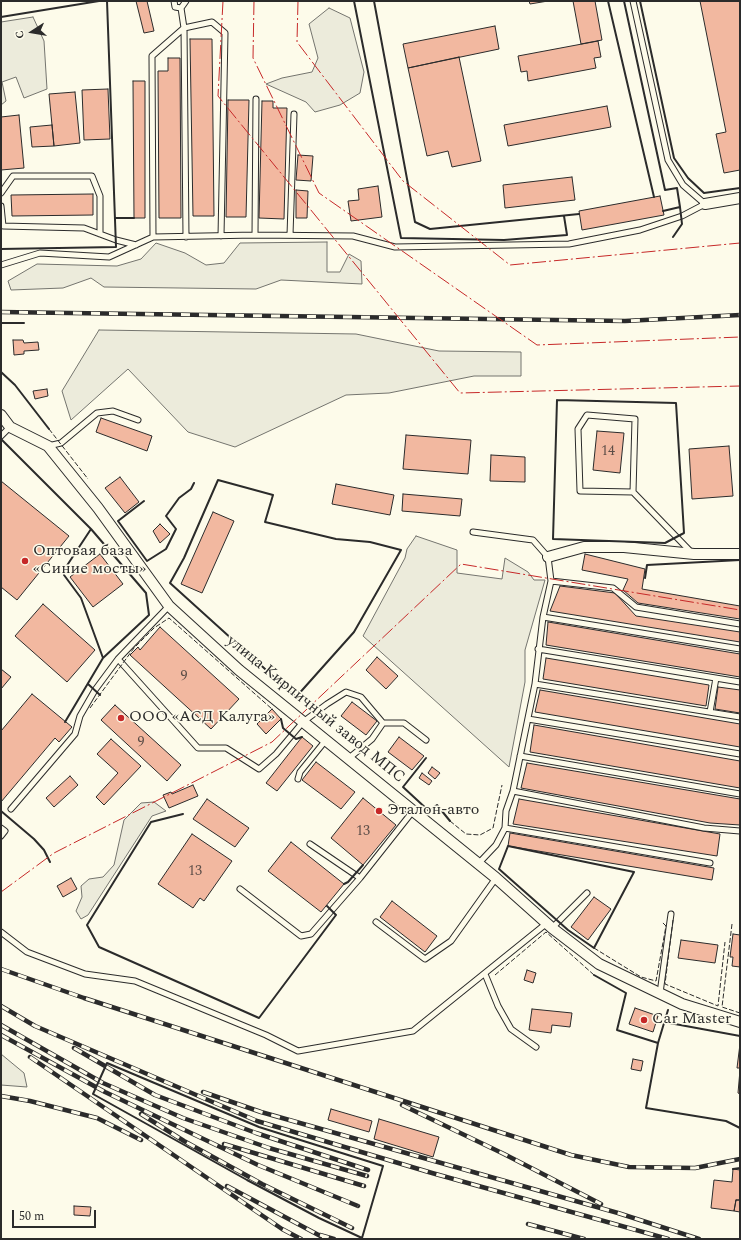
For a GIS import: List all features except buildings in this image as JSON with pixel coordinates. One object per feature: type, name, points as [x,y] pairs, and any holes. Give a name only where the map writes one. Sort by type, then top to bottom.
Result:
[{"type":"street","points":[[705,204],[740,198]]},
{"type":"street","name":"улица Кирпичный завод МПС","points":[[1,415],[10,427],[48,446],[98,508],[169,606],[239,670],[348,759],[414,810],[496,878],[549,926],[599,964],[682,1004],[740,1022]]},
{"type":"street","points":[[548,557],[584,547],[624,547],[694,554],[740,554]]},
{"type":"lane","points":[[174,1],[175,7],[181,8]]},
{"type":"lane","points":[[186,1],[181,8],[184,28],[186,237]]},
{"type":"lane","points":[[1,265],[40,253],[109,257],[153,237],[255,235],[353,236],[395,247],[569,244],[640,230],[682,216],[705,204],[683,185],[668,160],[633,1]]},
{"type":"lane","points":[[153,237],[152,56],[184,28],[212,22],[225,33],[221,236]]},
{"type":"lane","points":[[255,235],[256,99]]},
{"type":"lane","points":[[290,235],[294,114]]},
{"type":"lane","points":[[1,193],[13,176],[92,176],[100,196],[100,234]]},
{"type":"lane","points":[[1,206],[4,226],[84,228],[116,240],[136,245]]},
{"type":"lane","points":[[48,446],[61,443],[97,413],[113,411],[138,420]]},
{"type":"lane","points":[[634,492],[580,491],[578,429],[587,415],[635,419],[634,492],[694,554]]},
{"type":"lane","points":[[1,436],[10,427]]},
{"type":"lane","points":[[473,532],[533,540],[548,557],[551,581],[538,649],[535,684],[513,791],[506,811],[505,828],[496,845],[478,864]]},
{"type":"lane","points":[[551,581],[613,588],[636,608],[740,624]]},
{"type":"lane","points":[[11,809],[75,734],[80,716],[95,690],[118,659],[169,606]]},
{"type":"lane","points":[[543,617],[740,649]]},
{"type":"lane","points":[[538,649],[740,682]]},
{"type":"lane","points":[[118,659],[198,748],[226,748],[259,769],[276,754],[303,722],[346,692],[361,697],[383,723],[404,723],[426,740]]},
{"type":"lane","points":[[710,712],[716,678]]},
{"type":"lane","points":[[535,684],[740,717]]},
{"type":"lane","points":[[528,719],[740,754]]},
{"type":"lane","points":[[348,759],[372,739],[383,723]]},
{"type":"lane","points":[[298,779],[300,772],[326,740]]},
{"type":"lane","points":[[520,756],[740,794]]},
{"type":"lane","points":[[513,791],[704,828],[740,831]]},
{"type":"lane","points":[[240,889],[301,936],[311,934],[360,878],[414,810]]},
{"type":"lane","points":[[1,828],[5,831],[1,836]]},
{"type":"lane","points":[[505,828],[710,862]]},
{"type":"lane","points":[[310,844],[360,878]]},
{"type":"lane","points":[[376,922],[425,959],[451,941],[496,878]]},
{"type":"lane","points":[[1,932],[27,952],[85,974],[135,981],[266,1035],[298,1051],[413,1031],[484,974],[549,926],[587,893]]},
{"type":"lane","points":[[660,993],[671,914]]},
{"type":"lane","points":[[484,974],[498,1006],[511,1029],[536,1047]]},
{"type":"shaded area","points":[[329,8],[350,18],[364,72],[360,93],[340,105],[315,112],[306,102],[266,84],[282,78],[312,72],[318,58],[309,24]]},
{"type":"shaded area","points":[[33,17],[44,41],[47,89],[24,98],[16,77],[2,82],[6,101],[1,105],[1,22]]},
{"type":"shaded area","points":[[327,242],[327,272],[340,272],[349,254],[361,261],[362,284],[281,280],[256,289],[104,287],[91,278],[63,288],[11,290],[8,281],[37,264],[117,266],[141,259],[156,243],[185,253],[206,265],[224,263],[240,243]]},
{"type":"shaded area","points":[[99,330],[356,334],[439,351],[521,352],[521,376],[474,376],[389,393],[346,395],[235,447],[188,432],[128,369],[71,420],[62,391]]},
{"type":"shaded area","points":[[416,536],[457,550],[457,573],[502,579],[505,558],[528,572],[534,580],[545,580],[525,650],[525,682],[509,767],[363,636],[405,558],[407,549]]},
{"type":"shaded area","points":[[154,802],[166,811],[152,816],[88,915],[81,919],[76,911],[82,897],[81,886],[89,879],[103,877],[114,865],[124,820],[141,803]]},
{"type":"shaded area","points":[[1,1054],[24,1073],[27,1087],[1,1085]]},
{"type":"railway","points":[[1,312],[625,321],[740,315]]},
{"type":"railway","points":[[1,969],[84,998],[571,1155],[629,1167],[695,1168],[740,1159]]},
{"type":"railway","points":[[1,1006],[35,1026],[257,1121],[432,1173],[668,1239]]},
{"type":"railway","points":[[1,1025],[103,1083],[183,1118],[269,1148],[367,1176]]},
{"type":"railway","points":[[1,1035],[105,1092],[258,1165],[358,1206]]},
{"type":"railway","points":[[74,1048],[155,1095],[256,1133],[368,1170]]},
{"type":"railway","points":[[30,1057],[282,1229],[301,1239]]},
{"type":"railway","points":[[203,1092],[261,1112],[618,1213],[699,1239]]},
{"type":"railway","points":[[1,1096],[30,1101],[97,1118],[141,1140]]},
{"type":"railway","points":[[402,1105],[504,1154],[601,1204]]},
{"type":"railway","points":[[141,1114],[184,1141],[262,1184],[352,1228]]},
{"type":"railway","points":[[224,1144],[364,1186]]},
{"type":"railway","points":[[227,1186],[326,1239]]},
{"type":"railway","points":[[528,1224],[584,1239]]},
{"type":"railway","points":[[320,1235],[334,1239]]},
{"type":"fence","points":[[49,429],[88,479]]},
{"type":"fence","points":[[90,708],[134,648],[154,628],[169,618],[272,709]]},
{"type":"fence","points":[[450,821],[466,834],[480,835],[493,828],[502,785]]},
{"type":"fence","points":[[673,920],[665,984],[718,1006],[725,942]]},
{"type":"fence","points":[[594,948],[641,977],[656,981],[666,926],[662,922]]},
{"type":"fence","points":[[732,924],[722,1007],[740,1013]]},
{"type":"fence","points":[[495,975],[546,932],[594,975]]},
{"type":"wall","points":[[1,17],[99,1]]},
{"type":"wall","points":[[1,249],[116,247],[107,1]]},
{"type":"wall","points":[[354,1],[401,238],[504,240],[567,235],[564,216]]},
{"type":"wall","points":[[374,1],[415,222],[430,229],[579,214]]},
{"type":"wall","points":[[608,1],[654,197]]},
{"type":"wall","points":[[624,1],[665,190],[677,188],[680,207],[663,211]]},
{"type":"wall","points":[[640,1],[674,158],[688,178],[704,193],[740,188]]},
{"type":"wall","points":[[673,237],[682,224],[680,207]]},
{"type":"wall","points":[[115,218],[134,218]]},
{"type":"wall","points":[[1,323],[24,323]]},
{"type":"wall","points":[[1,372],[15,385],[49,429]]},
{"type":"wall","points":[[557,400],[676,403],[684,533],[665,543],[553,539],[557,400]]},
{"type":"wall","points":[[1,439],[91,529],[146,593],[149,615],[103,658],[65,722]]},
{"type":"wall","points":[[218,480],[273,495],[265,522],[336,539],[370,542],[401,550],[354,632],[296,697],[170,583],[184,558],[218,480]]},
{"type":"wall","points":[[144,501],[118,521],[147,561],[166,549],[176,529],[166,516],[179,498],[191,489],[194,483]]},
{"type":"wall","points":[[91,529],[64,570],[64,575],[81,598],[103,658]]},
{"type":"wall","points":[[645,578],[647,565],[740,560]]},
{"type":"wall","points":[[88,684],[100,695]]},
{"type":"wall","points":[[281,719],[283,728],[296,739],[302,737]]},
{"type":"wall","points":[[426,758],[403,787],[429,811],[437,805],[450,821]]},
{"type":"wall","points":[[1,811],[34,839],[44,850],[50,862]]},
{"type":"wall","points":[[183,814],[151,822],[87,925],[99,947],[259,1018],[336,915],[327,906]]},
{"type":"wall","points":[[508,846],[634,872],[594,948],[568,930],[499,869],[508,846]]},
{"type":"wall","points":[[344,884],[348,882],[363,865]]},
{"type":"wall","points":[[594,975],[626,993],[617,1030],[658,1043],[668,1010]]},
{"type":"wall","points":[[664,1022],[740,1036]]},
{"type":"wall","points":[[658,1043],[646,1108],[726,1121],[740,1128]]},
{"type":"wall","points":[[107,1063],[259,1127],[383,1166],[362,1238],[319,1218],[247,1180],[93,1094],[107,1063]]},
{"type":"wall","points":[[733,1169],[740,1168]]},
{"type":"power","points":[[223,1],[218,96],[460,393],[740,386]]},
{"type":"power","points":[[254,1],[253,58],[319,193],[537,345],[740,337]]},
{"type":"power","points":[[298,1],[297,42],[403,181],[510,265],[740,243]]},
{"type":"power","points":[[1,892],[54,853],[272,742],[461,564],[740,610]]},
{"type":"place","name":"Оптовая база «Синие мосты»","points":[[25,561]]},
{"type":"place","name":"ООО «АСД Калуга»","points":[[121,718]]},
{"type":"place","name":"Эталон-авто","points":[[379,811]]},
{"type":"place","name":"Car Master","points":[[644,1020]]}]
